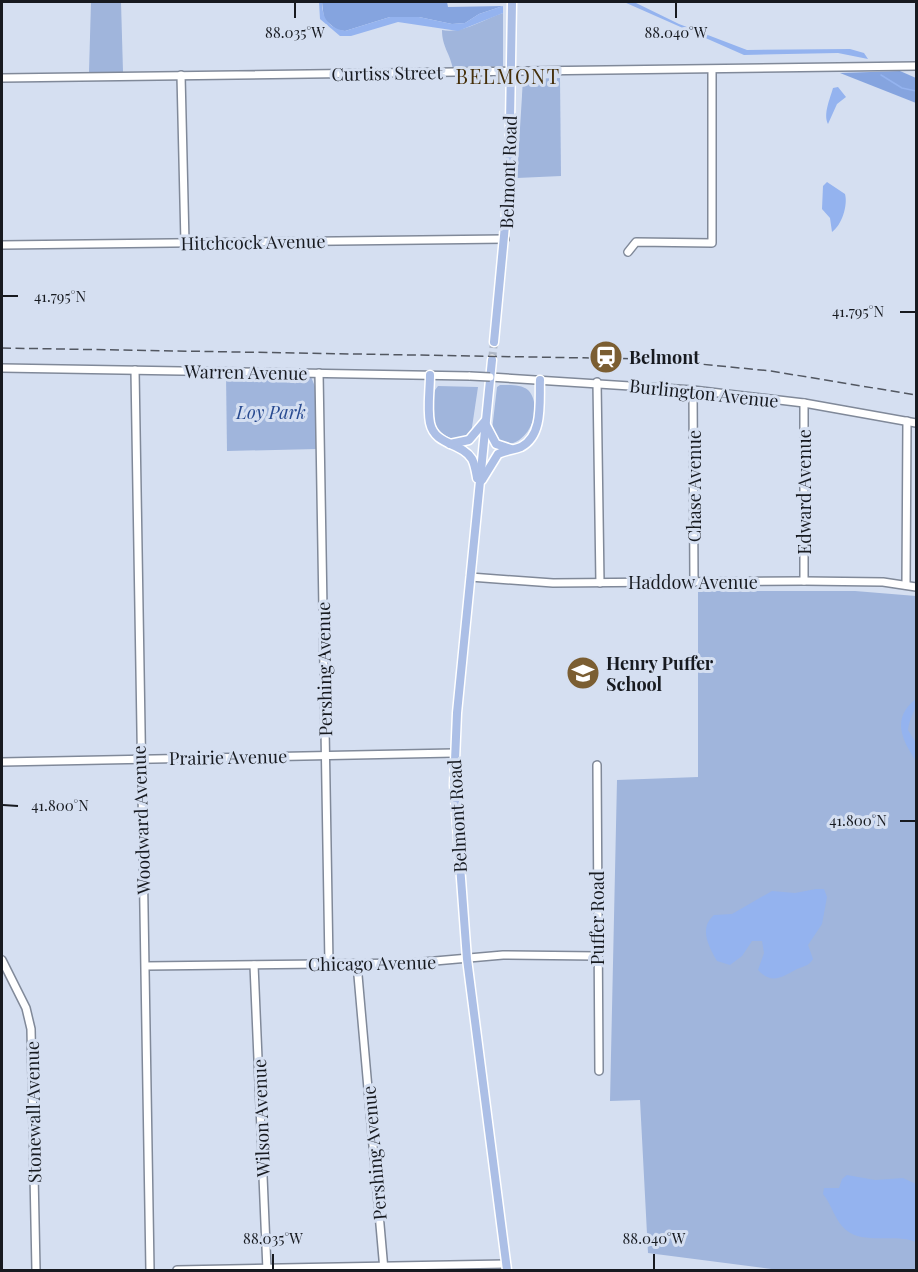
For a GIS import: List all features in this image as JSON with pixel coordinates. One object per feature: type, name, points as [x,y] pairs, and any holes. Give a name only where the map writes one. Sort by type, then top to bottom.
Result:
[{"type":"main road","name":"Belmont Road","points":[[494,342],[505,239],[512,71],[512,2]]},
{"type":"main road","name":"Belmont Road","points":[[492,360],[454,753],[455,826],[467,959],[506,1267]]},
{"type":"main road","points":[[430,375],[429,422],[439,438],[471,458],[479,486]]},
{"type":"main road","points":[[479,486],[494,459],[503,452],[528,442],[536,431],[540,380]]},
{"type":"main road","points":[[450,444],[469,440],[485,421],[493,441],[501,447],[514,449]]},
{"type":"street","name":"Curtiss Street","points":[[2,78],[916,66]]},
{"type":"street","points":[[628,252],[636,242],[712,243],[712,70]]},
{"type":"street","points":[[181,75],[185,243]]},
{"type":"street","name":"Hitchcock Avenue","points":[[2,245],[505,239]]},
{"type":"street","name":"Warren Avenue","points":[[2,368],[490,377]]},
{"type":"street","name":"Woodward Avenue","points":[[135,370],[139,759],[146,966],[150,1270]]},
{"type":"street","name":"Pershing Avenue","points":[[319,373],[329,964]]},
{"type":"street","name":"Burlington Avenue","points":[[490,377],[597,382],[693,390],[804,403],[916,423]]},
{"type":"street","points":[[597,382],[600,583]]},
{"type":"street","name":"Chase Avenue","points":[[693,390],[694,582]]},
{"type":"street","name":"Edward Avenue","points":[[804,403],[804,582]]},
{"type":"street","points":[[906,585],[907,421]]},
{"type":"street","name":"Haddow Avenue","points":[[470,577],[553,583],[804,582],[916,587]]},
{"type":"street","name":"Prairie Avenue","points":[[2,762],[454,753]]},
{"type":"street","name":"Puffer Road","points":[[597,765],[599,1071]]},
{"type":"street","name":"Chicago Avenue","points":[[146,966],[357,964],[503,955],[597,956]]},
{"type":"street","name":"Stonewall Avenue","points":[[2,960],[26,1008],[31,1029],[36,1270]]},
{"type":"street","name":"Pershing Avenue","points":[[357,964],[384,1269]]},
{"type":"street","name":"Wilson Avenue","points":[[254,965],[267,1270]]},
{"type":"street","points":[[177,1270],[506,1267]]},
{"type":"green space","points":[[91,2],[121,2],[123,72],[89,72]]},
{"type":"green space","points":[[503,13],[503,66],[453,69],[443,41],[442,30],[466,28]]},
{"type":"green space","points":[[560,78],[561,176],[517,178],[523,79]]},
{"type":"green space","name":"Loy Park","points":[[226,374],[311,377],[316,389],[317,449],[227,451]]},
{"type":"green space","points":[[500,385],[525,388],[533,397],[535,406],[531,425],[526,433],[519,440],[510,444],[500,444],[492,430],[497,387]]},
{"type":"green space","points":[[438,386],[478,387],[471,434],[464,439],[453,439],[445,435],[433,421],[431,403]]},
{"type":"green space","points":[[698,591],[855,591],[916,596],[916,1270],[779,1270],[648,1253],[640,1100],[610,1101],[617,780],[698,777]]},
{"type":"shaded area","points":[[319,2],[322,2],[327,21],[339,30],[345,31],[390,17],[419,17],[452,24],[465,23],[479,14],[503,6],[503,13],[458,31],[398,22],[351,36],[340,36],[320,19]]},
{"type":"shaded area","points":[[322,2],[447,2],[448,7],[503,6],[479,14],[465,23],[452,24],[419,17],[390,17],[345,31],[337,30],[324,19]]},
{"type":"shaded area","points":[[624,2],[634,2],[679,24],[747,50],[850,49],[864,53],[868,59],[838,53],[744,55]]},
{"type":"shaded area","points":[[900,71],[916,78],[916,103],[840,73]]},
{"type":"shaded area","points":[[838,87],[846,97],[837,104],[828,124],[826,116],[829,102],[833,88]]},
{"type":"shaded area","points":[[827,182],[845,194],[846,199],[841,220],[832,232],[830,218],[822,209],[823,186]]},
{"type":"shaded area","points":[[916,699],[908,730],[916,743],[916,761],[903,737],[901,721],[908,706]]},
{"type":"shaded area","points":[[824,889],[827,897],[822,924],[808,945],[813,959],[808,964],[782,977],[773,978],[763,975],[758,970],[764,953],[762,941],[752,941],[742,956],[730,965],[717,961],[706,937],[707,925],[714,915],[732,914],[772,891],[795,893]]},
{"type":"shaded area","points":[[847,1175],[875,1180],[903,1178],[916,1184],[916,1242],[899,1238],[862,1237],[846,1230],[823,1194],[824,1188],[839,1188],[842,1179]]},
{"type":"waterway","points":[[881,75],[902,88],[916,91]]},
{"type":"tunnel","points":[[492,360],[494,342]]},
{"type":"railway","points":[[2,348],[649,359],[771,371],[916,395]]},
{"type":"place","name":"Belmont","points":[[606,357]]},
{"type":"place","name":"Henry Puffer School","points":[[583,673]]},
{"type":"district","name":"BELMONT","points":[[508,75]]}]
